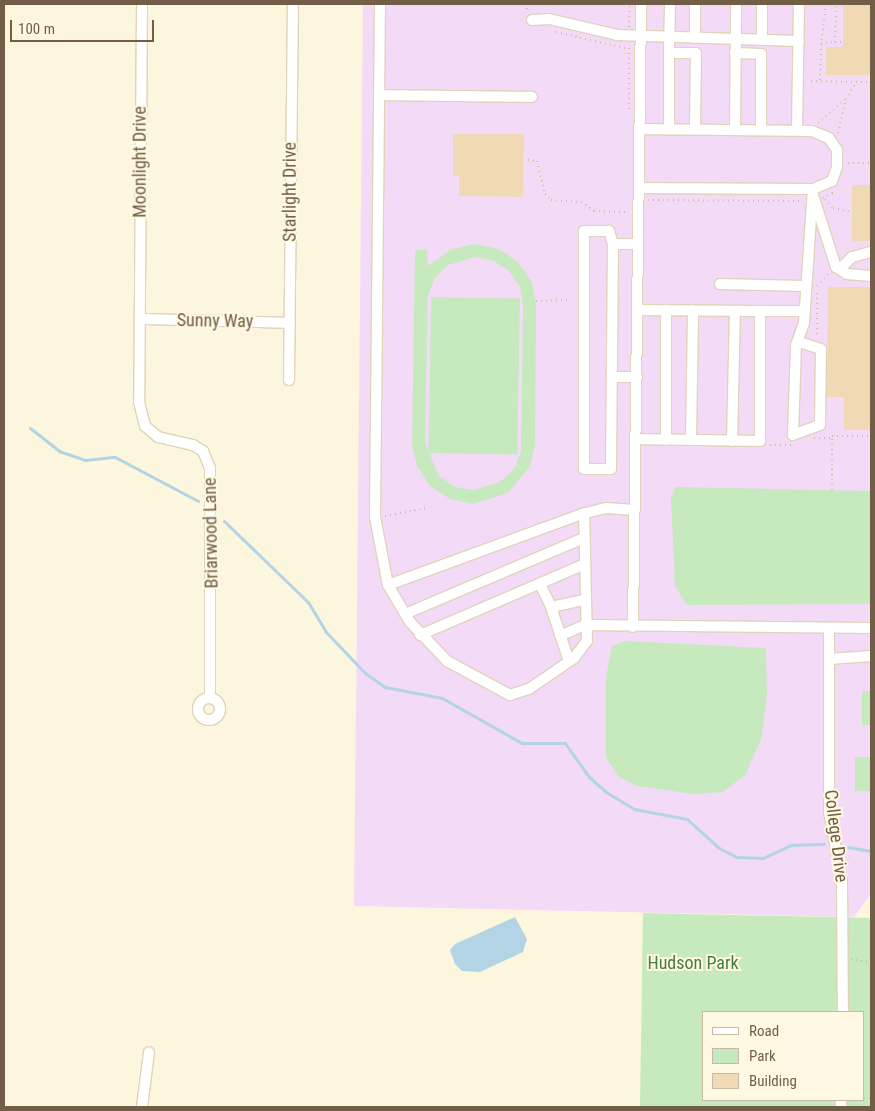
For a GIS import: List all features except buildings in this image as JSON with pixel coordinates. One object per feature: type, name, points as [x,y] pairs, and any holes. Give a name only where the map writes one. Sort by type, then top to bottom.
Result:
[{"type":"street","name":"Moonlight Drive","points":[[140,320],[142,4]]},
{"type":"street","name":"Starlight Drive","points":[[289,380],[293,4]]},
{"type":"street","points":[[380,4],[375,517],[388,585],[404,614],[420,635],[447,661],[510,694],[542,682],[569,661],[587,641],[585,625],[584,513]]},
{"type":"street","points":[[633,627],[641,4]]},
{"type":"street","points":[[669,129],[670,4]]},
{"type":"street","points":[[694,38],[695,4]]},
{"type":"street","points":[[735,129],[736,4]]},
{"type":"street","points":[[762,4],[762,40]]},
{"type":"street","points":[[798,4],[798,130]]},
{"type":"street","points":[[532,20],[549,19],[591,33],[641,37],[799,41]]},
{"type":"street","points":[[669,53],[696,53],[695,129]]},
{"type":"street","points":[[735,53],[762,54],[761,129]]},
{"type":"street","points":[[379,95],[532,97]]},
{"type":"street","points":[[640,129],[798,130],[824,135],[837,150],[832,181],[817,194],[804,286],[804,311],[799,342],[793,434],[820,425],[821,350],[799,342]]},
{"type":"street","points":[[639,188],[817,194]]},
{"type":"street","points":[[817,194],[838,268],[847,274],[871,276]]},
{"type":"street","points":[[584,231],[609,231],[613,244],[611,469],[584,469],[584,231]]},
{"type":"street","points":[[613,244],[638,244]]},
{"type":"street","points":[[838,268],[852,257],[871,252]]},
{"type":"street","points":[[720,284],[804,286]]},
{"type":"street","points":[[637,310],[804,311]]},
{"type":"street","points":[[666,310],[666,440]]},
{"type":"street","points":[[691,440],[693,310]]},
{"type":"street","points":[[732,441],[735,310]]},
{"type":"street","points":[[636,439],[760,441],[760,311]]},
{"type":"street","name":"Sunny Way","points":[[140,320],[290,322]]},
{"type":"street","name":"Briarwood Lane","points":[[140,320],[139,402],[145,426],[158,437],[193,445],[203,452],[210,468],[210,698]]},
{"type":"street","points":[[612,377],[637,377]]},
{"type":"street","points":[[388,585],[584,513],[635,510]]},
{"type":"street","points":[[404,614],[584,538]]},
{"type":"street","points":[[420,635],[585,564]]},
{"type":"street","points":[[540,584],[551,607],[569,661]]},
{"type":"street","points":[[551,607],[585,600]]},
{"type":"street","points":[[560,636],[585,625],[871,628]]},
{"type":"street","name":"College Drive","points":[[829,629],[829,812],[842,882],[843,1011]]},
{"type":"street","points":[[829,659],[871,656]]},
{"type":"street","points":[[142,1107],[149,1052]]},
{"type":"path","points":[[820,81],[821,43],[826,4]]},
{"type":"path","points":[[836,4],[836,42]]},
{"type":"path","points":[[821,43],[842,42]]},
{"type":"path","points":[[811,82],[871,82]]},
{"type":"path","points":[[837,135],[846,99],[856,82]]},
{"type":"path","points":[[818,123],[846,99]]},
{"type":"path","points":[[528,160],[537,161],[545,194],[551,200],[581,202],[594,211],[628,212]]},
{"type":"path","points":[[848,162],[871,163]]},
{"type":"path","points":[[817,194],[833,208],[851,212]]},
{"type":"path","points":[[817,348],[816,289],[819,280],[838,268]]},
{"type":"path","points":[[536,301],[567,300]]},
{"type":"path","points":[[832,490],[832,436],[871,436]]},
{"type":"path","points":[[375,517],[427,508]]},
{"type":"path","points":[[844,958],[871,963]]},
{"type":"shaded area","points":[[363,4],[871,4],[871,894],[854,917],[354,906]]},
{"type":"green space","points":[[475,244],[499,249],[518,262],[532,282],[536,304],[535,444],[530,466],[508,493],[473,504],[450,499],[430,486],[417,466],[412,444],[415,250],[427,250],[428,266],[452,249]],"holes":[[[475,257],[494,261],[509,271],[520,287],[523,305],[521,452],[514,469],[500,482],[474,490],[455,487],[439,476],[425,443],[428,295],[435,278],[448,265]]]},
{"type":"green space","points":[[431,297],[520,299],[517,455],[428,453]]},
{"type":"green space","points":[[676,487],[871,491],[871,604],[687,605],[675,586],[671,497]]},
{"type":"green space","points":[[625,641],[766,648],[767,695],[761,740],[745,775],[723,792],[693,794],[637,786],[618,776],[606,757],[606,677],[612,646]]},
{"type":"green space","points":[[862,691],[871,691],[871,725],[862,725]]},
{"type":"green space","points":[[855,757],[871,757],[871,791],[855,791]]},
{"type":"green space","name":"Hudson Park","points":[[643,913],[871,918],[871,1107],[640,1107]]},
{"type":"water","points":[[515,917],[527,939],[523,952],[480,972],[462,971],[455,964],[450,950],[455,944]]},
{"type":"waterway","points":[[30,428],[59,451],[85,460],[115,457],[198,501]]},
{"type":"waterway","points":[[224,521],[308,602],[326,632],[365,673],[385,687],[442,698],[522,743],[565,743],[589,777],[606,792],[634,809],[687,819],[719,848],[737,857],[763,858],[791,845],[824,844]]},
{"type":"waterway","points":[[848,847],[871,851]]}]
